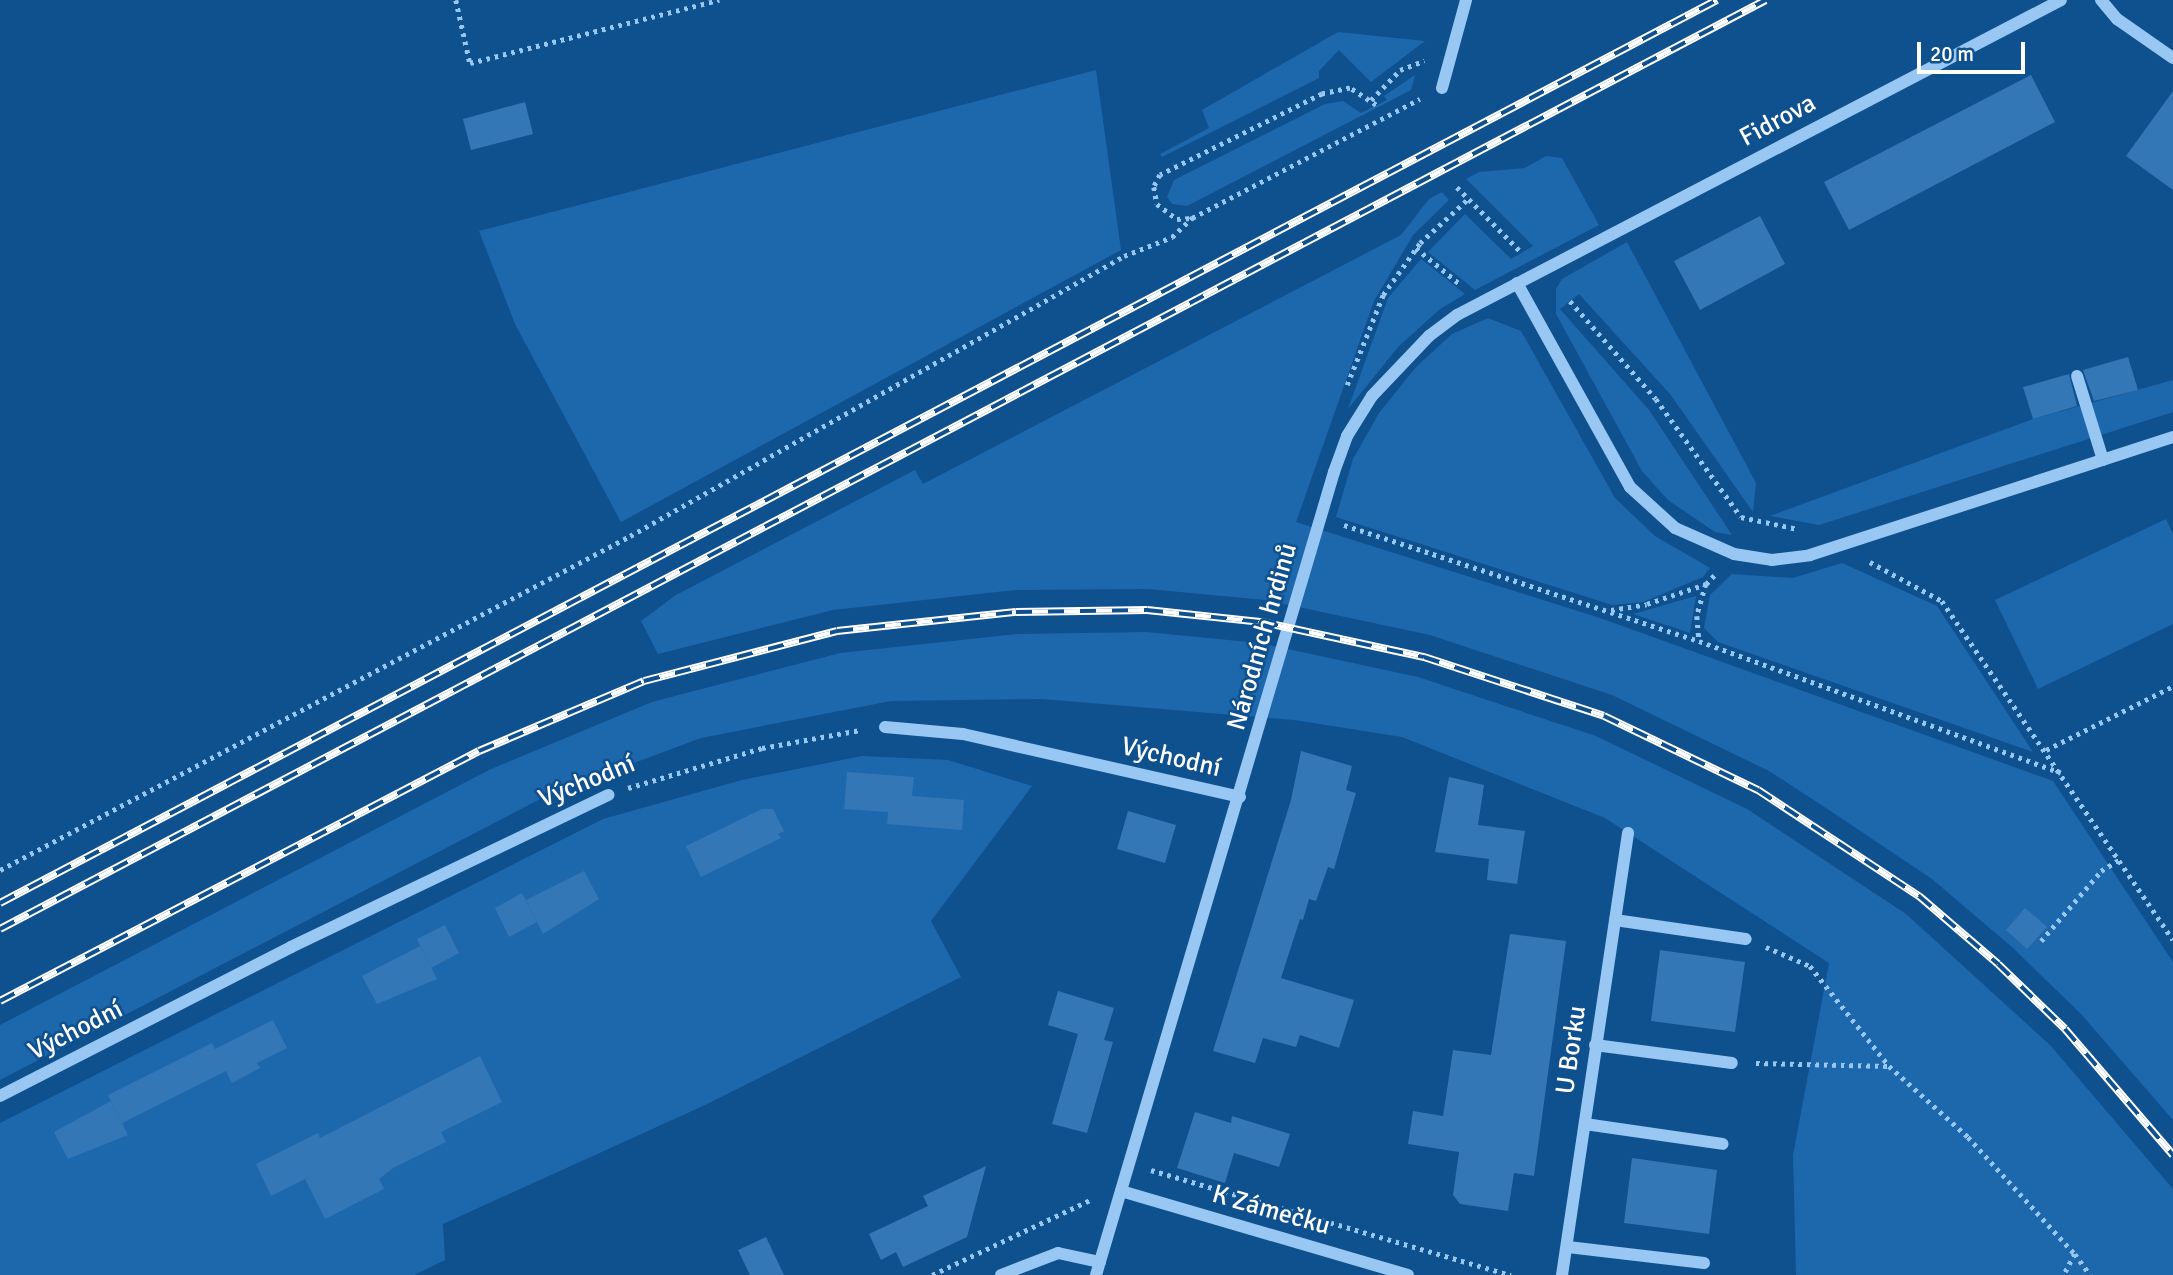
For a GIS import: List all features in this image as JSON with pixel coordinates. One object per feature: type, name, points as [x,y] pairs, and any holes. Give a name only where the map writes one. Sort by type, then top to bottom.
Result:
[{"type":"street","points":[[1442,88],[1466,0]]},
{"type":"street","name":"Fidrova","points":[[1517,283],[2061,0]]},
{"type":"street","points":[[2101,0],[2117,19],[2173,58]]},
{"type":"street","points":[[1517,283],[1615,464],[1657,515],[1698,542],[1772,560],[1849,543],[2173,437]]},
{"type":"street","name":"Národních hrdinů","points":[[1098,1269],[1347,436],[1372,396],[1429,336],[1517,283]]},
{"type":"street","points":[[2077,376],[2103,460]]},
{"type":"street","name":"Východní","points":[[885,727],[963,734],[1240,797]]},
{"type":"street","name":"Východní","points":[[0,1096],[291,947],[607,795]]},
{"type":"street","name":"U Borku","points":[[1562,1275],[1628,832]]},
{"type":"street","points":[[1615,920],[1746,939]]},
{"type":"street","points":[[1595,1045],[1732,1063]]},
{"type":"street","points":[[1584,1124],[1723,1144]]},
{"type":"street","name":"K Zámečku","points":[[1121,1191],[1408,1275]]},
{"type":"street","points":[[1567,1247],[1704,1264]]},
{"type":"street","points":[[1002,1275],[1058,1253],[1098,1269]]},
{"type":"path","points":[[456,0],[470,63],[719,0]]},
{"type":"path","points":[[1371,100],[1412,64]]},
{"type":"path","points":[[1192,218],[1177,219],[1160,210],[1154,193],[1160,175],[1335,89],[1350,88],[1376,105]]},
{"type":"path","points":[[0,870],[630,536],[1124,256],[1171,237],[1192,218],[1442,88]]},
{"type":"path","points":[[1457,187],[1521,252]]},
{"type":"path","points":[[1468,199],[1416,248],[1480,303]]},
{"type":"path","points":[[1570,301],[1656,399],[1735,510],[1748,521]]},
{"type":"path","points":[[1321,517],[1611,610],[2061,773]]},
{"type":"path","points":[[1849,543],[1861,557],[1942,601],[2173,940]]},
{"type":"path","points":[[1611,610],[1647,604],[1706,584],[1697,615],[1699,641]]},
{"type":"path","points":[[2046,750],[2173,686]]},
{"type":"path","name":"Východní","points":[[607,795],[774,745],[885,727]]},
{"type":"path","points":[[2041,940],[2101,871],[2120,859]]},
{"type":"path","points":[[1746,939],[1810,966],[1889,1066],[1968,1137],[2075,1254],[2090,1275]]},
{"type":"path","points":[[1732,1063],[1889,1066]]},
{"type":"path","points":[[1150,1170],[1511,1275]]},
{"type":"path","points":[[932,1275],[1090,1199]]},
{"type":"path","points":[[2064,1275],[2075,1254]]},
{"type":"shaded area","points":[[1338,32],[1425,41],[1371,82],[1339,50],[1319,71],[1319,78],[1162,157],[1160,154],[1209,128],[1202,110]]},
{"type":"shaded area","points":[[1096,70],[1121,250],[621,522],[515,324],[479,231]]},
{"type":"shaded area","points":[[1415,75],[1411,90],[1187,206],[1172,204],[1167,197],[1174,180],[1325,104],[1343,101],[1361,113],[1387,100],[1384,96]]},
{"type":"shaded area","points":[[1546,156],[1562,158],[1599,225],[1475,290],[1428,252],[1465,214],[1511,259],[1533,246],[1466,179],[1479,172],[1525,168]]},
{"type":"shaded area","points":[[1442,192],[1449,200],[1413,235],[1374,301],[1296,522],[1600,618],[2053,781],[2173,962],[2173,1120],[2081,1014],[2013,948],[1932,879],[1832,812],[1769,771],[1612,695],[1430,635],[1265,600],[1148,589],[1015,590],[833,610],[658,654],[641,621],[676,595],[915,470],[923,484],[1401,235],[1429,199]]},
{"type":"shaded area","points":[[1627,242],[1756,483],[1753,512],[1670,394],[1579,294],[1560,309],[1649,410],[1732,535],[1715,532],[1668,500],[1642,471],[1556,314],[1556,289],[1562,279]]},
{"type":"shaded area","points":[[1421,259],[1465,294],[1440,309],[1398,347],[1348,409],[1388,298]]},
{"type":"shaded area","points":[[1488,318],[1521,331],[1615,498],[1655,536],[1710,568],[1703,577],[1643,602],[1612,605],[1336,517],[1353,459],[1379,413],[1416,367],[1452,334]]},
{"type":"shaded area","points":[[2173,380],[2173,412],[1819,525],[1770,516],[2033,419]]},
{"type":"shaded area","points":[[2166,519],[2173,534],[2173,624],[2038,689],[1995,600]]},
{"type":"shaded area","points":[[1842,563],[1937,606],[2033,752],[1718,642],[1704,628],[1710,595],[1732,574],[1793,578]]},
{"type":"shaded area","points":[[1696,596],[1690,633],[1633,614]]},
{"type":"shaded area","points":[[1146,632],[1259,643],[1418,677],[1596,736],[1747,809],[1906,914],[2050,1045],[2173,1189],[2173,1275],[1796,1275],[1793,1155],[1829,963],[1605,818],[1402,737],[1294,720],[1043,699],[891,701],[701,738],[548,795],[0,1080],[0,1025],[489,770],[652,702],[840,653],[1017,634]]},
{"type":"shaded area","points":[[862,756],[948,760],[1032,786],[931,921],[961,977],[703,1106],[443,1224],[445,1260],[414,1275],[0,1275],[0,1123],[603,819],[742,780]]},
{"type":"building","points":[[2031,75],[2055,122],[1849,230],[1824,182]]},
{"type":"building","points":[[2173,91],[2173,190],[2126,156]]},
{"type":"building","points":[[525,102],[533,134],[471,150],[463,119]]},
{"type":"building","points":[[1760,216],[1785,264],[1700,310],[1674,261]]},
{"type":"building","points":[[2128,357],[2138,390],[2094,401],[2083,370]]},
{"type":"building","points":[[2069,374],[2077,406],[2033,419],[2023,387]]},
{"type":"building","points":[[1301,751],[1352,766],[1346,790],[1356,793],[1334,869],[1328,867],[1316,901],[1309,899],[1281,978],[1354,1000],[1339,1048],[1300,1035],[1296,1047],[1263,1038],[1255,1063],[1213,1051],[1291,800]]},
{"type":"building","points":[[847,772],[914,777],[912,796],[964,800],[962,830],[887,824],[888,812],[844,809]]},
{"type":"building","points":[[1449,777],[1484,785],[1478,825],[1525,831],[1517,884],[1487,880],[1489,859],[1435,852]]},
{"type":"building","points":[[762,809],[773,809],[784,831],[778,834],[781,838],[701,877],[686,846]]},
{"type":"building","points":[[1128,811],[1176,825],[1165,863],[1117,849]]},
{"type":"building","points":[[584,871],[599,899],[543,934],[526,900]]},
{"type":"building","points":[[522,893],[537,922],[509,937],[495,908]]},
{"type":"building","points":[[2025,908],[2047,927],[2027,949],[2006,930]]},
{"type":"building","points":[[445,925],[459,953],[431,968],[417,939]]},
{"type":"building","points":[[1510,934],[1566,941],[1534,1176],[1514,1173],[1508,1211],[1460,1204],[1453,1195],[1459,1152],[1408,1144],[1413,1111],[1443,1116],[1453,1050],[1491,1055]]},
{"type":"building","points":[[420,946],[437,979],[377,1004],[362,976]]},
{"type":"building","points":[[1660,950],[1745,962],[1735,1032],[1651,1021]]},
{"type":"building","points":[[1058,991],[1114,1008],[1104,1040],[1113,1042],[1087,1133],[1052,1124],[1078,1034],[1048,1025]]},
{"type":"building","points":[[273,1020],[287,1048],[257,1063],[260,1068],[232,1083],[226,1071],[122,1123],[108,1095],[212,1043],[215,1049]]},
{"type":"building","points":[[480,1056],[502,1102],[441,1132],[446,1142],[393,1168],[379,1179],[384,1189],[325,1219],[305,1179],[271,1196],[256,1164],[318,1133],[320,1138]]},
{"type":"building","points":[[111,1101],[128,1135],[68,1159],[54,1132]]},
{"type":"building","points":[[1195,1112],[1231,1123],[1232,1116],[1290,1134],[1279,1167],[1234,1153],[1225,1183],[1177,1168]]},
{"type":"building","points":[[1632,1158],[1717,1170],[1709,1234],[1624,1223]]},
{"type":"building","points":[[986,1166],[967,1237],[903,1267],[896,1252],[881,1260],[869,1234],[928,1206],[923,1196]]},
{"type":"building","points":[[766,1237],[784,1275],[750,1275],[738,1250]]},
{"type":"railway","points":[[0,903],[1717,0]]},
{"type":"railway","points":[[0,929],[1766,0]]},
{"type":"railway","points":[[0,1001],[479,751],[644,681],[837,631],[1016,612],[1147,610],[1262,622],[1424,657],[1604,716],[1758,790],[1919,896],[1998,964],[2065,1029],[2173,1155]]}]
